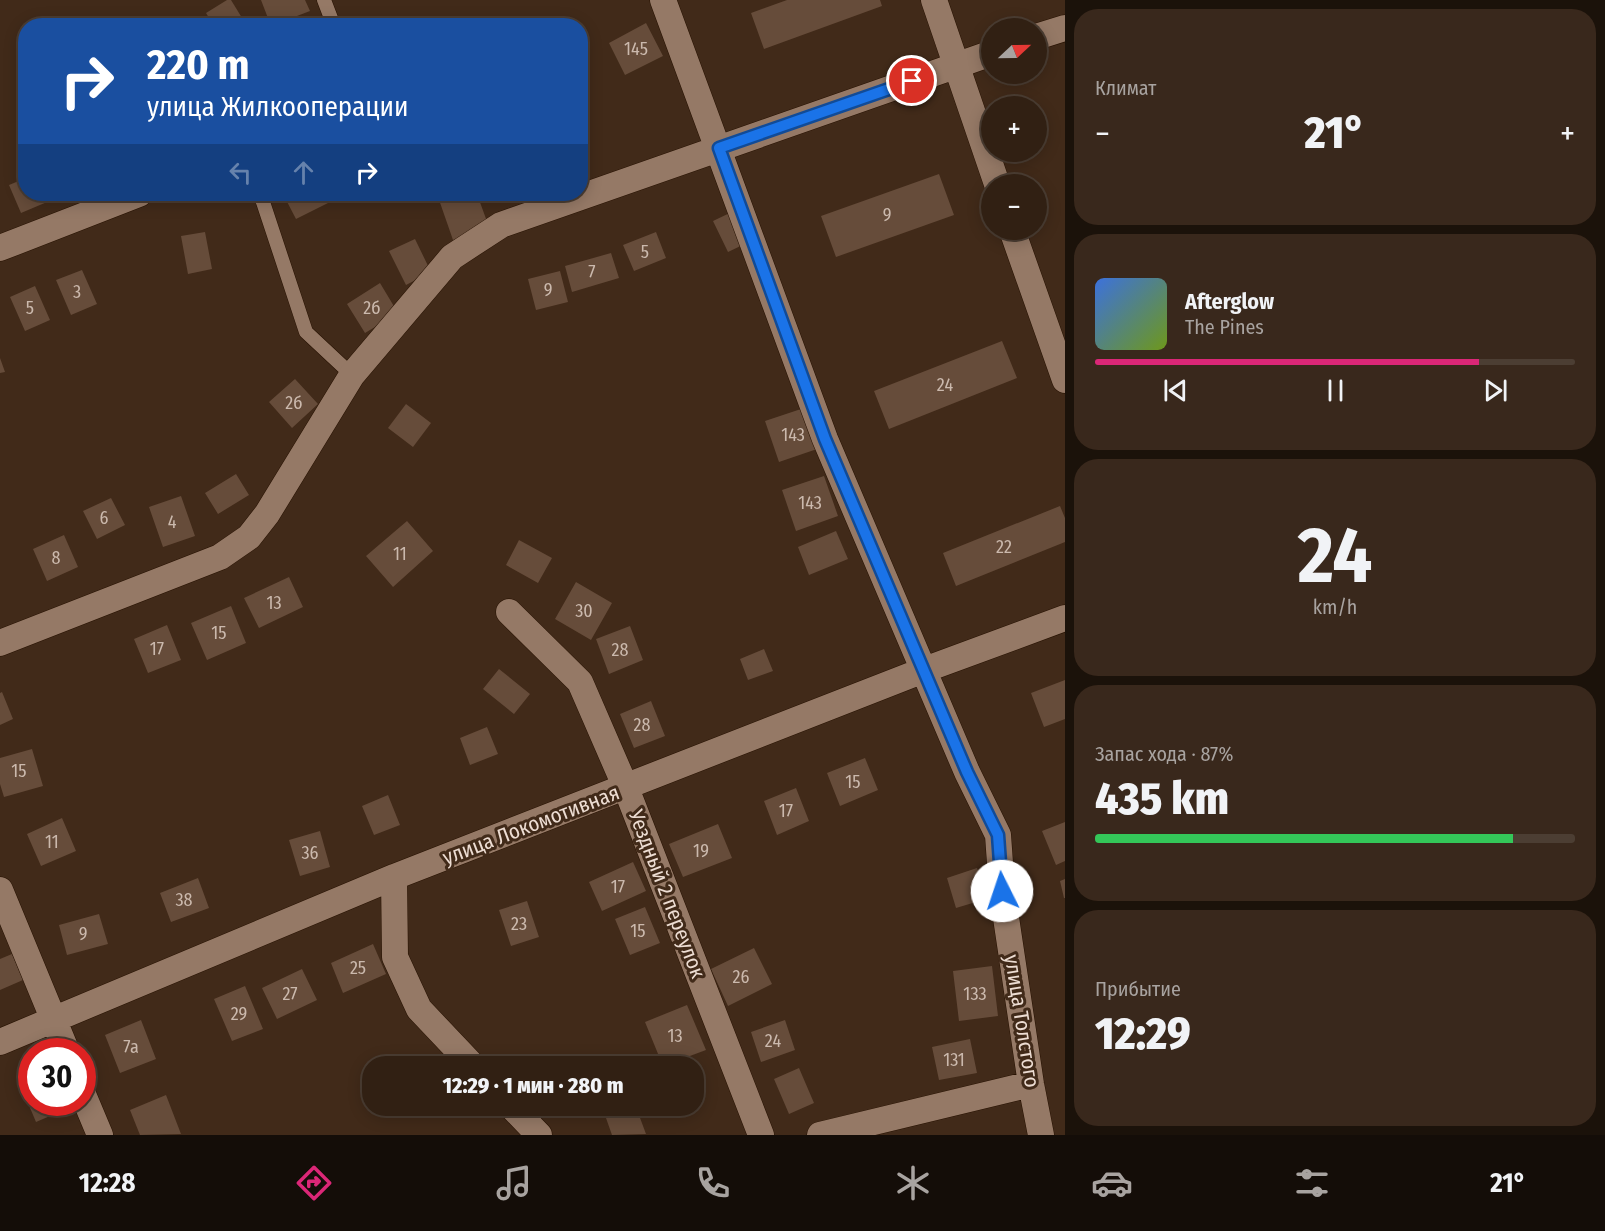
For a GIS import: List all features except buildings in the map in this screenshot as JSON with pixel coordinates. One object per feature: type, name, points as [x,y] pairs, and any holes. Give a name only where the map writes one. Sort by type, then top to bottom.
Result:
[{"type":"street","name":"улица Толстого","points":[[663,0],[825,439],[967,772],[998,835],[1002,891],[1031,1084],[1041,1135]]},
{"type":"street","points":[[934,0],[993,174]]},
{"type":"street","points":[[1047,34],[1065,28]]},
{"type":"street","points":[[588,194],[981,57]]},
{"type":"street","points":[[0,248],[122,201]]},
{"type":"street","points":[[0,643],[220,557],[249,537],[267,514],[352,375],[452,257],[501,225],[569,201]]},
{"type":"street","points":[[1016,240],[1065,380]]},
{"type":"street","name":"Уездный 2 переулок","points":[[508,612],[580,682],[626,788],[761,1135]]},
{"type":"street","name":"улица Локомотивная","points":[[0,1042],[394,878],[924,670],[1065,618]]},
{"type":"street","points":[[394,878],[394,957],[419,1009],[464,1056]]},
{"type":"street","points":[[0,890],[61,1038]]},
{"type":"street","points":[[820,1135],[1031,1084]]},
{"type":"street","points":[[91,1116],[99,1135]]},
{"type":"street","points":[[521,1116],[539,1135]]},
{"type":"lane","points":[[324,0],[331,18]]},
{"type":"lane","points":[[261,201],[306,332],[352,375]]},
{"type":"route","points":[[912,81],[719,148],[825,439],[967,772],[998,835],[1002,891]]}]
